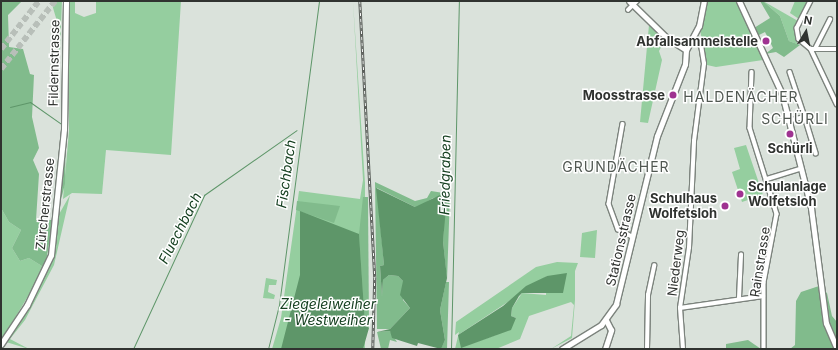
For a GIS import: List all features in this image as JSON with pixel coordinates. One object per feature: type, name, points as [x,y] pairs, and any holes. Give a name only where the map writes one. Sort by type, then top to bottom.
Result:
[{"type":"main road","name":"Fildernstrasse","points":[[65,126],[66,1]]},
{"type":"main road","points":[[633,2],[662,34],[686,50],[694,41],[704,1]]},
{"type":"main road","points":[[739,1],[778,82],[786,121],[811,208],[826,324],[837,349]]},
{"type":"main road","name":"Stationsstrasse","points":[[562,349],[606,320],[620,294],[657,136],[685,64],[686,50]]},
{"type":"main road","name":"Zürcherstrasse","points":[[1,344],[27,305],[51,255],[65,126]]},
{"type":"main road","points":[[605,349],[611,330],[606,320]]},
{"type":"street","points":[[811,1],[797,33],[801,42],[813,49],[837,49]]},
{"type":"street","points":[[628,10],[633,2]]},
{"type":"street","points":[[813,49],[830,20]]},
{"type":"street","name":"Niederweg","points":[[683,349],[680,308],[689,248],[694,141],[704,64],[701,46],[694,41]]},
{"type":"street","points":[[813,49],[837,104]]},
{"type":"street","name":"Rainstrasse","points":[[752,72],[750,128],[777,214],[763,296],[764,349]]},
{"type":"street","points":[[790,72],[816,153]]},
{"type":"street","points":[[786,121],[805,117]]},
{"type":"street","points":[[623,124],[609,204],[618,229],[633,237]]},
{"type":"street","points":[[767,179],[800,169]]},
{"type":"street","points":[[738,298],[741,255]]},
{"type":"street","points":[[647,349],[648,295],[654,266]]},
{"type":"street","points":[[680,308],[738,298],[763,296]]},
{"type":"shaded area","points":[[1,1],[22,1],[8,15],[9,47],[23,49],[30,74],[34,75],[32,117],[39,148],[33,160],[39,174],[36,220],[53,220],[45,268],[29,258],[20,261],[12,248],[21,230],[9,222],[1,208]]},
{"type":"shaded area","points":[[51,1],[62,1],[60,51],[57,45],[56,18]]},
{"type":"shaded area","points":[[69,1],[75,1],[75,13],[84,17],[96,13],[96,1],[181,1],[171,155],[106,150],[102,194],[72,193],[63,199],[69,131]]},
{"type":"shaded area","name":"Ziegeleiweiher - Westweiher","points":[[353,1],[365,183],[365,349],[272,349],[281,318],[299,191],[360,199],[363,180]]},
{"type":"shaded area","points":[[706,1],[736,1],[763,60],[716,67],[707,65],[700,30]]},
{"type":"shaded area","points":[[760,1],[763,1],[780,16],[789,41],[800,45],[784,57],[776,52],[765,54],[773,48],[765,32],[757,36],[754,28],[770,18]]},
{"type":"shaded area","points":[[763,1],[798,21],[797,44],[789,41],[780,16]]},
{"type":"shaded area","points":[[795,1],[809,1],[799,19],[790,13]]},
{"type":"shaded area","points":[[649,25],[665,40],[659,51],[662,60],[648,123],[640,122]]},
{"type":"shaded area","points":[[66,128],[65,184],[58,211]]},
{"type":"shaded area","points":[[746,145],[763,195],[742,202],[732,172],[740,169],[734,148]]},
{"type":"shaded area","points":[[375,182],[415,201],[427,198],[431,191],[450,194],[447,281],[443,241],[445,196],[433,198],[417,208],[377,188],[384,265],[380,266],[382,296],[383,280],[389,275],[398,276],[403,281],[403,300],[410,308],[390,329],[377,329]]},
{"type":"shaded area","points":[[70,195],[54,265],[25,320],[10,339],[29,349],[6,342],[1,349],[49,269],[58,216]]},
{"type":"shaded area","points":[[363,197],[368,197],[369,328],[365,324],[359,234]]},
{"type":"shaded area","points":[[297,201],[340,206],[334,223],[296,210]]},
{"type":"shaded area","points":[[1,208],[9,222],[21,230],[12,248],[20,261],[29,258],[45,268],[1,341]]},
{"type":"shaded area","points":[[597,230],[595,258],[580,257],[582,233]]},
{"type":"shaded area","points":[[557,262],[578,263],[575,271],[575,300],[572,338],[551,349],[571,336],[574,305],[571,302],[529,316],[520,339],[496,349],[455,349],[458,335],[459,332],[455,335],[456,322],[536,267]],"holes":[[[547,276],[546,295],[522,293],[512,308],[511,316],[516,318],[496,335],[473,343],[458,335]]]},
{"type":"shaded area","points":[[266,278],[277,280],[276,285],[269,285],[268,292],[275,295],[274,299],[263,298]]},
{"type":"shaded area","points":[[446,282],[449,282],[447,349],[441,348],[445,340],[440,310]]},
{"type":"shaded area","points":[[819,286],[827,293],[832,316],[837,322],[837,349],[790,349],[795,345],[796,301],[801,292]]},
{"type":"shaded area","points":[[390,331],[397,342],[390,340],[388,349],[381,349],[377,332]]},
{"type":"shaded area","points":[[748,340],[761,349],[726,349],[726,344]]},
{"type":"water","points":[[376,188],[415,207],[440,195],[447,197],[443,241],[447,278],[440,310],[445,340],[441,349],[418,343],[417,346],[392,338],[390,331],[377,332],[390,329],[410,308],[400,295],[403,281],[398,276],[389,275],[383,280],[382,296],[380,266],[384,265]]},
{"type":"water","name":"Ziegeleiweiher - Westweiher","points":[[300,211],[359,234],[365,324],[369,328],[363,349],[281,349],[300,275]]},
{"type":"water","points":[[567,273],[563,293],[522,293],[519,296],[512,308],[511,316],[516,318],[511,330],[461,348],[458,335],[503,306],[526,286],[547,276]]},
{"type":"waterway","name":"Fischbach","points":[[268,349],[279,305],[319,1]]},
{"type":"waterway","name":"Friedgraben","points":[[451,349],[459,1]]},
{"type":"waterway","points":[[10,107],[30,102],[61,124]]},
{"type":"waterway","name":"Fluechbach","points":[[133,349],[204,195],[297,130]]},
{"type":"tunnel","points":[[1,49],[39,1]]},
{"type":"tunnel","points":[[1,69],[55,1]]},
{"type":"railway","points":[[360,1],[375,277],[373,349]]},
{"type":"place","name":"Abfallsammelstelle","points":[[766,41]]},
{"type":"place","name":"Moosstrasse","points":[[673,95]]},
{"type":"place","name":"Schürli","points":[[790,134]]},
{"type":"place","name":"Schulanlage Wolfetsloh","points":[[740,194]]},
{"type":"place","name":"Schulhaus Wolfetsloh","points":[[725,206]]},
{"type":"district","name":"HALDENÄCHER","points":[[741,97]]},
{"type":"district","name":"SCHÜRLI","points":[[795,119]]},
{"type":"district","name":"GRUNDÄCHER","points":[[616,167]]}]
